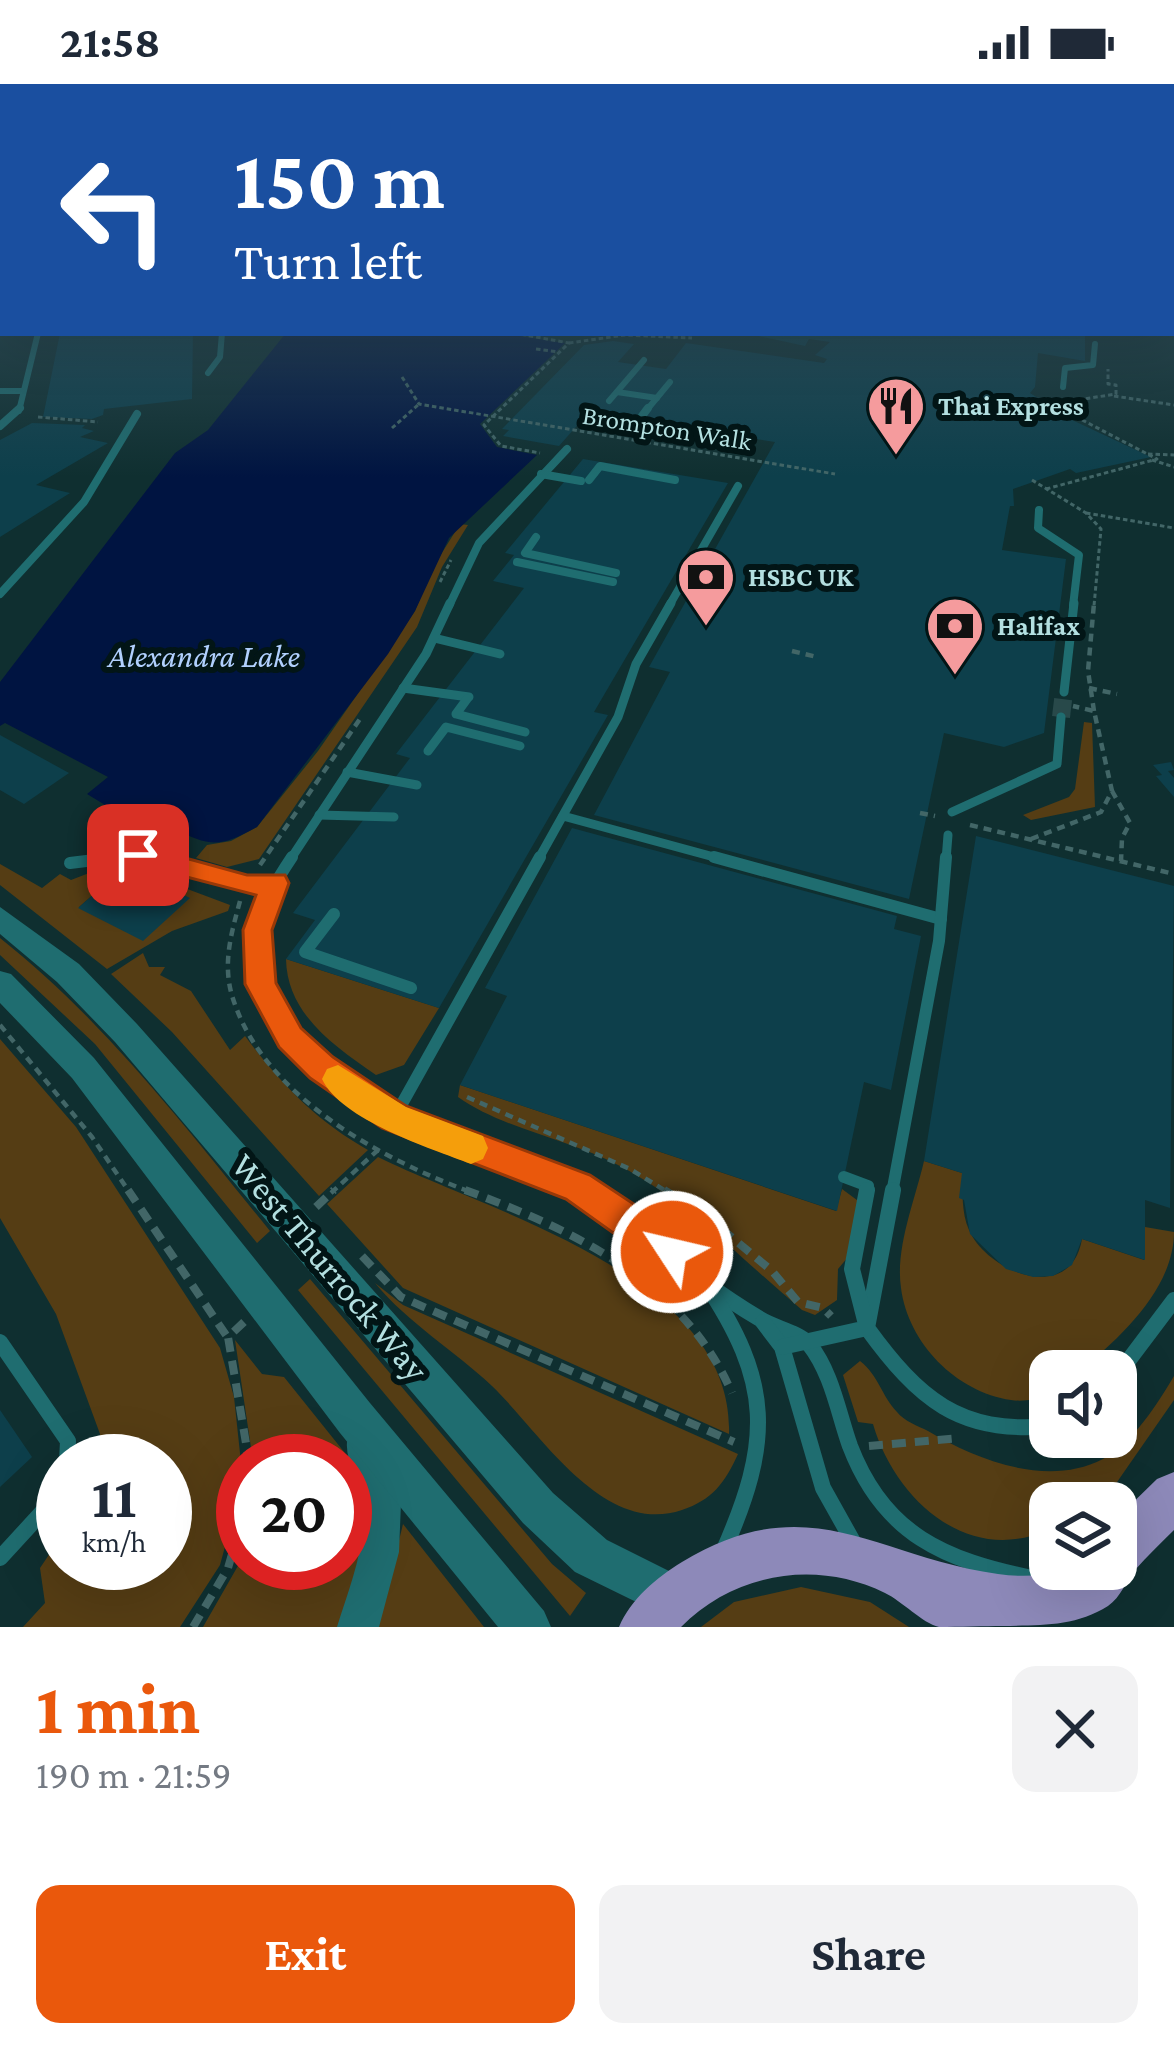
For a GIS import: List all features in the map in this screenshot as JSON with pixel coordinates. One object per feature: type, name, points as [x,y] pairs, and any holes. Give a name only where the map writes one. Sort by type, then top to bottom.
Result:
[{"type":"main road","name":"West Thurrock Way","points":[[0,918],[68,973],[126,1033],[538,1508],[659,1612]]},
{"type":"main road","points":[[0,983],[83,1068],[355,1418],[528,1627]]},
{"type":"main road","points":[[1137,1531],[1174,1496]]},
{"type":"main road","points":[[659,1612],[715,1568],[744,1556],[827,1550],[862,1557],[926,1586],[976,1627]]},
{"type":"main road","points":[[926,1586],[1047,1604],[1085,1590]]},
{"type":"street","points":[[355,1418],[382,1503],[379,1552],[358,1627]]},
{"type":"lane","points":[[0,426],[19,413],[37,336]]},
{"type":"lane","points":[[208,373],[220,357],[222,336]]},
{"type":"lane","points":[[1064,387],[1065,368],[1093,365],[1095,339]]},
{"type":"lane","points":[[609,401],[644,360]]},
{"type":"lane","points":[[642,416],[670,382]]},
{"type":"lane","points":[[0,391],[23,391]]},
{"type":"lane","points":[[617,392],[657,398]]},
{"type":"lane","points":[[0,594],[38,558],[99,483],[123,431],[137,414]]},
{"type":"lane","points":[[567,449],[537,470],[479,543],[434,638],[275,883],[257,930],[261,984],[290,1037],[321,1067],[394,1118],[578,1187],[761,1319],[807,1341],[861,1447],[871,1488],[910,1533],[964,1564],[1029,1578]]},
{"type":"lane","points":[[537,470],[585,481],[600,466],[675,480]]},
{"type":"lane","points":[[394,1118],[618,717],[636,664],[738,487]]},
{"type":"lane","points":[[1039,510],[1037,528],[1079,555],[1064,692]]},
{"type":"lane","points":[[517,562],[615,578],[525,553],[536,537]]},
{"type":"lane","points":[[434,638],[500,654]]},
{"type":"lane","points":[[403,688],[468,698],[456,714],[525,732]]},
{"type":"lane","points":[[952,812],[1057,764],[1061,717]]},
{"type":"lane","points":[[428,751],[446,727],[520,746]]},
{"type":"lane","points":[[347,772],[417,785]]},
{"type":"lane","points":[[319,815],[394,817]]},
{"type":"lane","points":[[563,816],[941,919]]},
{"type":"lane","points":[[867,1328],[941,919],[948,835]]},
{"type":"lane","points":[[70,863],[138,855],[247,886],[275,883]]},
{"type":"lane","points":[[334,914],[305,952],[411,988]]},
{"type":"lane","points":[[844,1178],[868,1186],[852,1269],[867,1328],[898,1373],[937,1407],[974,1423],[1016,1432],[1029,1430]]},
{"type":"lane","points":[[695,1269],[733,1319],[761,1390],[761,1454],[748,1497],[715,1568]]},
{"type":"lane","points":[[1136,1350],[1174,1300]]},
{"type":"lane","points":[[761,1319],[782,1347],[823,1488],[862,1557]]},
{"type":"lane","points":[[782,1347],[867,1328]]},
{"type":"lane","points":[[0,1342],[63,1434]]},
{"type":"lane","points":[[0,1558],[36,1519]]},
{"type":"path","points":[[534,336],[568,343],[633,336]]},
{"type":"path","points":[[680,336],[692,338]]},
{"type":"path","points":[[537,470],[546,454],[501,446],[484,425],[568,343]]},
{"type":"path","points":[[536,349],[559,352]]},
{"type":"path","points":[[392,428],[419,404],[402,377]]},
{"type":"path","points":[[1106,395],[1174,405]]},
{"type":"path","points":[[1033,480],[1046,489],[1157,459],[1064,410],[1070,408],[1060,403]]},
{"type":"path","name":"Brompton Walk","points":[[419,404],[836,474]]},
{"type":"path","points":[[38,417],[98,422]]},
{"type":"path","points":[[1148,454],[1174,454]]},
{"type":"path","points":[[1152,460],[1174,466]]},
{"type":"path","points":[[1086,513],[1174,528]]},
{"type":"path","points":[[434,598],[456,551]]},
{"type":"path","points":[[792,651],[817,656]]},
{"type":"path","points":[[1088,688],[1118,694]]},
{"type":"path","points":[[1071,706],[1094,710],[1112,791],[1130,823],[1122,838],[1121,862]]},
{"type":"path","points":[[365,711],[247,886],[231,930],[232,1000],[245,1030],[270,1065],[316,1107],[378,1150],[554,1225],[623,1268],[711,1345],[734,1406]]},
{"type":"path","points":[[1031,839],[1101,812],[1112,791]]},
{"type":"path","points":[[996,831],[1174,874]]},
{"type":"path","points":[[2,1029],[92,1137],[228,1337]]},
{"type":"path","points":[[467,1097],[494,1112],[579,1142],[705,1215],[772,1271],[798,1302],[823,1308],[847,1332]]},
{"type":"path","points":[[317,1207],[331,1222]]},
{"type":"path","points":[[359,1252],[401,1297],[761,1454]]},
{"type":"path","points":[[735,1442],[736,1420]]},
{"type":"path","points":[[861,1447],[1016,1432]]},
{"type":"path","points":[[193,1627],[216,1588]]},
{"type":"shaded area","points":[[460,524],[468,525],[442,567],[417,627],[259,859],[227,867],[196,858],[207,845],[231,841],[257,827],[318,751],[415,611],[433,567]]},
{"type":"shaded area","points":[[1084,722],[1092,723],[1095,807],[1031,820],[1023,815],[1069,797],[1075,789]]},
{"type":"shaded area","points":[[0,864],[42,888],[60,874],[71,880],[102,868],[102,877],[110,880],[79,907],[188,898],[162,884],[166,881],[230,905],[228,911],[172,931],[107,969],[0,885]]},
{"type":"shaded area","points":[[0,938],[75,1004],[175,1115],[270,1231],[257,1243],[95,1044],[0,955]]},
{"type":"shaded area","points":[[143,953],[149,967],[165,967],[160,975],[191,991],[230,1050],[245,1036],[300,1100],[368,1150],[319,1196],[172,1032],[111,974]]},
{"type":"shaded area","points":[[286,959],[439,1008],[404,1065],[376,1075],[329,1040],[304,1012],[288,979]]},
{"type":"shaded area","points":[[0,1039],[76,1127],[220,1348],[234,1397],[238,1434],[216,1434],[216,1571],[180,1627],[23,1627],[45,1603],[43,1590],[192,1590],[192,1434],[100,1434],[56,1314],[0,1218]]},
{"type":"shaded area","points":[[460,1085],[836,1211],[842,1189],[861,1203],[853,1251],[838,1269],[837,1300],[815,1315],[802,1310],[693,1215],[645,1181],[600,1157],[476,1108],[458,1097]]},
{"type":"shaded area","points":[[378,1157],[539,1227],[650,1292],[692,1332],[720,1379],[729,1434],[403,1288],[327,1204]]},
{"type":"shaded area","points":[[924,1161],[962,1173],[969,1230],[993,1259],[1028,1275],[1062,1271],[1075,1259],[1082,1239],[1144,1260],[1145,1227],[1174,1232],[1172,1253],[1155,1292],[1104,1350],[1029,1350],[1029,1400],[1024,1401],[972,1387],[924,1345],[913,1328],[901,1288],[907,1224]]},
{"type":"shaded area","points":[[310,1279],[552,1564],[586,1593],[570,1616],[298,1290]]},
{"type":"shaded area","points":[[375,1283],[403,1305],[738,1454],[716,1489],[692,1506],[653,1514],[626,1508],[575,1475],[492,1386]]},
{"type":"shaded area","points":[[235,1340],[262,1374],[284,1377],[330,1434],[249,1434]]},
{"type":"shaded area","points":[[860,1361],[907,1421],[968,1452],[1013,1467],[1059,1471],[1105,1458],[1134,1458],[1117,1482],[1029,1482],[1029,1536],[991,1539],[964,1533],[917,1501],[899,1478],[873,1424],[858,1422],[843,1375]]},
{"type":"shaded area","points":[[1174,1376],[1174,1400],[1137,1453],[1137,1429]]},
{"type":"shaded area","points":[[403,1524],[484,1627],[378,1627]]},
{"type":"shaded area","points":[[801,1587],[870,1602],[909,1627],[701,1627],[734,1602]]},
{"type":"shaded area","points":[[224,1590],[351,1590],[340,1627],[203,1627]]},
{"type":"water","name":"Alexandra Lake","points":[[284,336],[519,336],[565,343],[480,424],[497,447],[537,455],[449,538],[415,611],[388,654],[257,827],[215,842],[172,828],[161,835],[142,824],[123,846],[95,848],[101,832],[127,809],[121,806],[115,811],[87,794],[108,777],[5,723],[0,726],[0,682],[175,453],[208,430]]},
{"type":"building","points":[[59,336],[193,336],[192,399],[104,409],[103,415],[92,419],[43,417]]},
{"type":"building","points":[[758,336],[1085,336],[1085,361],[1038,353],[1035,387],[1030,393],[1070,419],[1151,457],[1076,473],[1070,469],[1013,489],[1014,506],[1010,506],[1002,550],[1066,559],[1044,733],[1004,747],[944,733],[909,899],[594,815],[670,672],[649,667],[775,442],[589,412],[559,446],[503,436],[509,430],[502,429],[584,345],[634,344],[618,362],[666,369],[686,343],[824,363],[827,359],[815,355],[830,342],[809,339],[805,346]]},
{"type":"building","points":[[32,423],[85,425],[82,428],[94,431],[80,437],[108,443],[36,485],[70,493],[0,537],[0,440]]},
{"type":"building","points":[[583,459],[728,483],[594,712],[608,715],[439,1008],[286,959],[315,920],[293,913],[410,758],[396,754],[524,588],[493,581],[514,555],[505,553]]},
{"type":"building","points":[[0,735],[69,773],[24,804],[0,790]]},
{"type":"building","points":[[1171,762],[1174,770],[1168,771],[1174,778],[1174,797],[1153,765]]},
{"type":"building","points":[[572,828],[897,916],[894,929],[921,936],[891,1090],[864,1082],[837,1211],[460,1085],[507,996],[485,988]]},
{"type":"building","points":[[976,836],[1174,886],[1170,1208],[1145,1200],[1145,1260],[1082,1239],[1072,1265],[1053,1276],[1033,1277],[1006,1269],[970,1234],[964,1200],[959,1198],[962,1173],[924,1161]]},
{"type":"building","points":[[110,880],[145,898],[161,884],[190,898],[143,941],[78,908]]},
{"type":"building","points":[[0,1410],[32,1457],[0,1487]]},
{"type":"tunnel","points":[[1061,717],[1064,692]]},
{"type":"slow traffic","points":[[338,1079],[394,1118],[471,1148]]},
{"type":"place","name":"Thai Express","points":[[896,457]]},
{"type":"place","name":"HSBC UK","points":[[706,628]]},
{"type":"place","name":"Halifax","points":[[955,677]]},
{"type":"route","points":[[138,855],[247,886],[275,883],[257,930],[261,984],[290,1037],[321,1067],[394,1118],[578,1187],[672,1252]]}]
